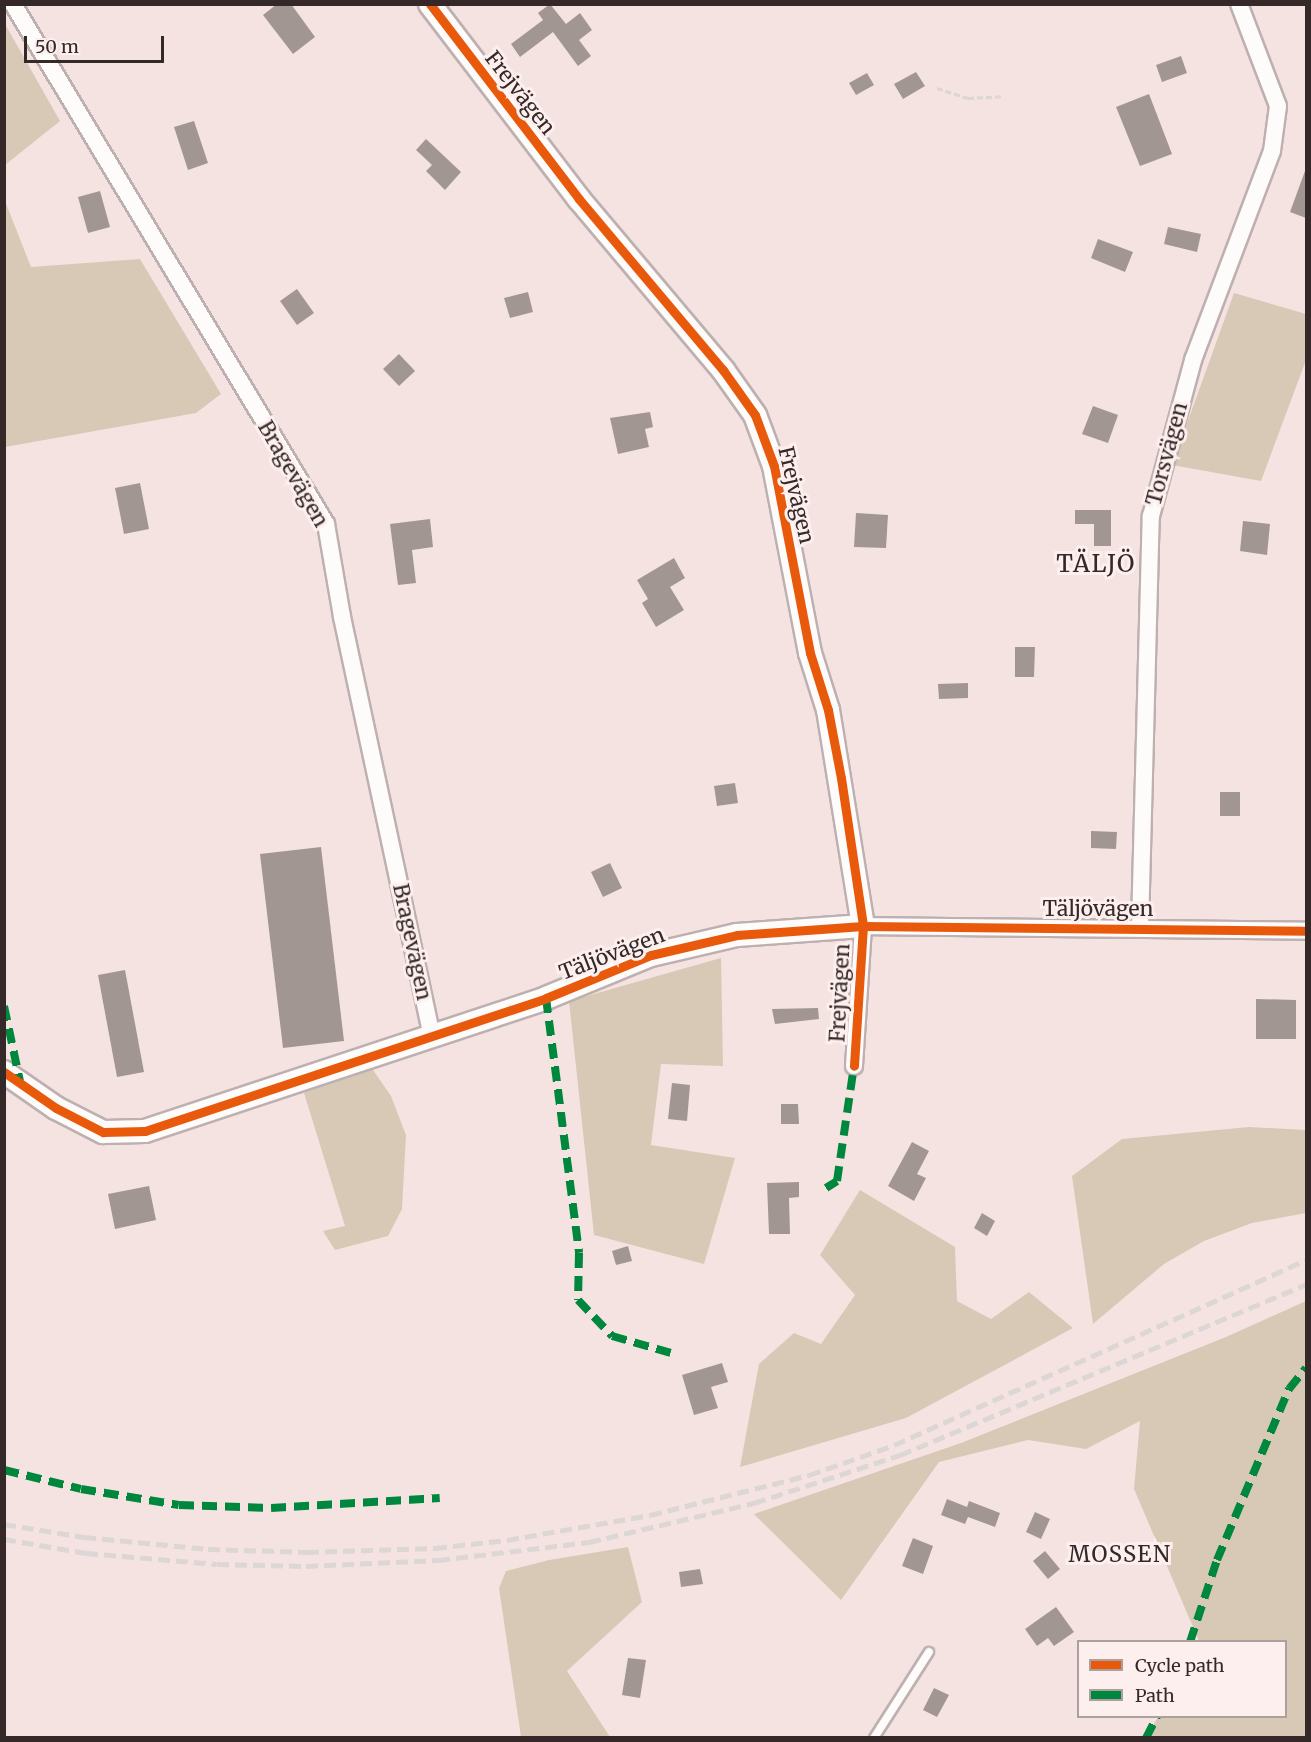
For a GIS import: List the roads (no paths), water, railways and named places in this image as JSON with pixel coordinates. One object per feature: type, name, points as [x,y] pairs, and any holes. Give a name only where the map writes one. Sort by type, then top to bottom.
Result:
[{"type":"street","name":"Bragevägen","points":[[13,4],[326,524],[342,617],[432,1037]]},
{"type":"street","name":"Frejvägen","points":[[430,4],[579,199],[723,370],[755,415],[774,466],[810,653],[828,710],[862,926],[854,1066]]},
{"type":"street","name":"Torsvägen","points":[[1140,927],[1151,516],[1193,360],[1272,152],[1278,106],[1239,4]]},
{"type":"street","name":"Täljövägen","points":[[4,1072],[56,1108],[103,1132],[146,1131],[432,1037],[602,977],[651,955],[737,935],[862,926],[1140,927],[1306,931]]},
{"type":"lane","points":[[874,1737],[929,1652]]},
{"type":"railway","points":[[4,1524],[84,1537],[208,1549],[307,1552],[435,1548],[507,1540],[650,1515],[809,1475],[894,1445],[1306,1260]]},
{"type":"railway","points":[[4,1539],[86,1553],[217,1564],[306,1566],[438,1560],[589,1542],[754,1503],[900,1455],[1306,1284]]},
{"type":"district","name":"TÄLJÖ","points":[[1096,564]]},
{"type":"district","name":"MOSSEN","points":[[1120,1555]]}]
